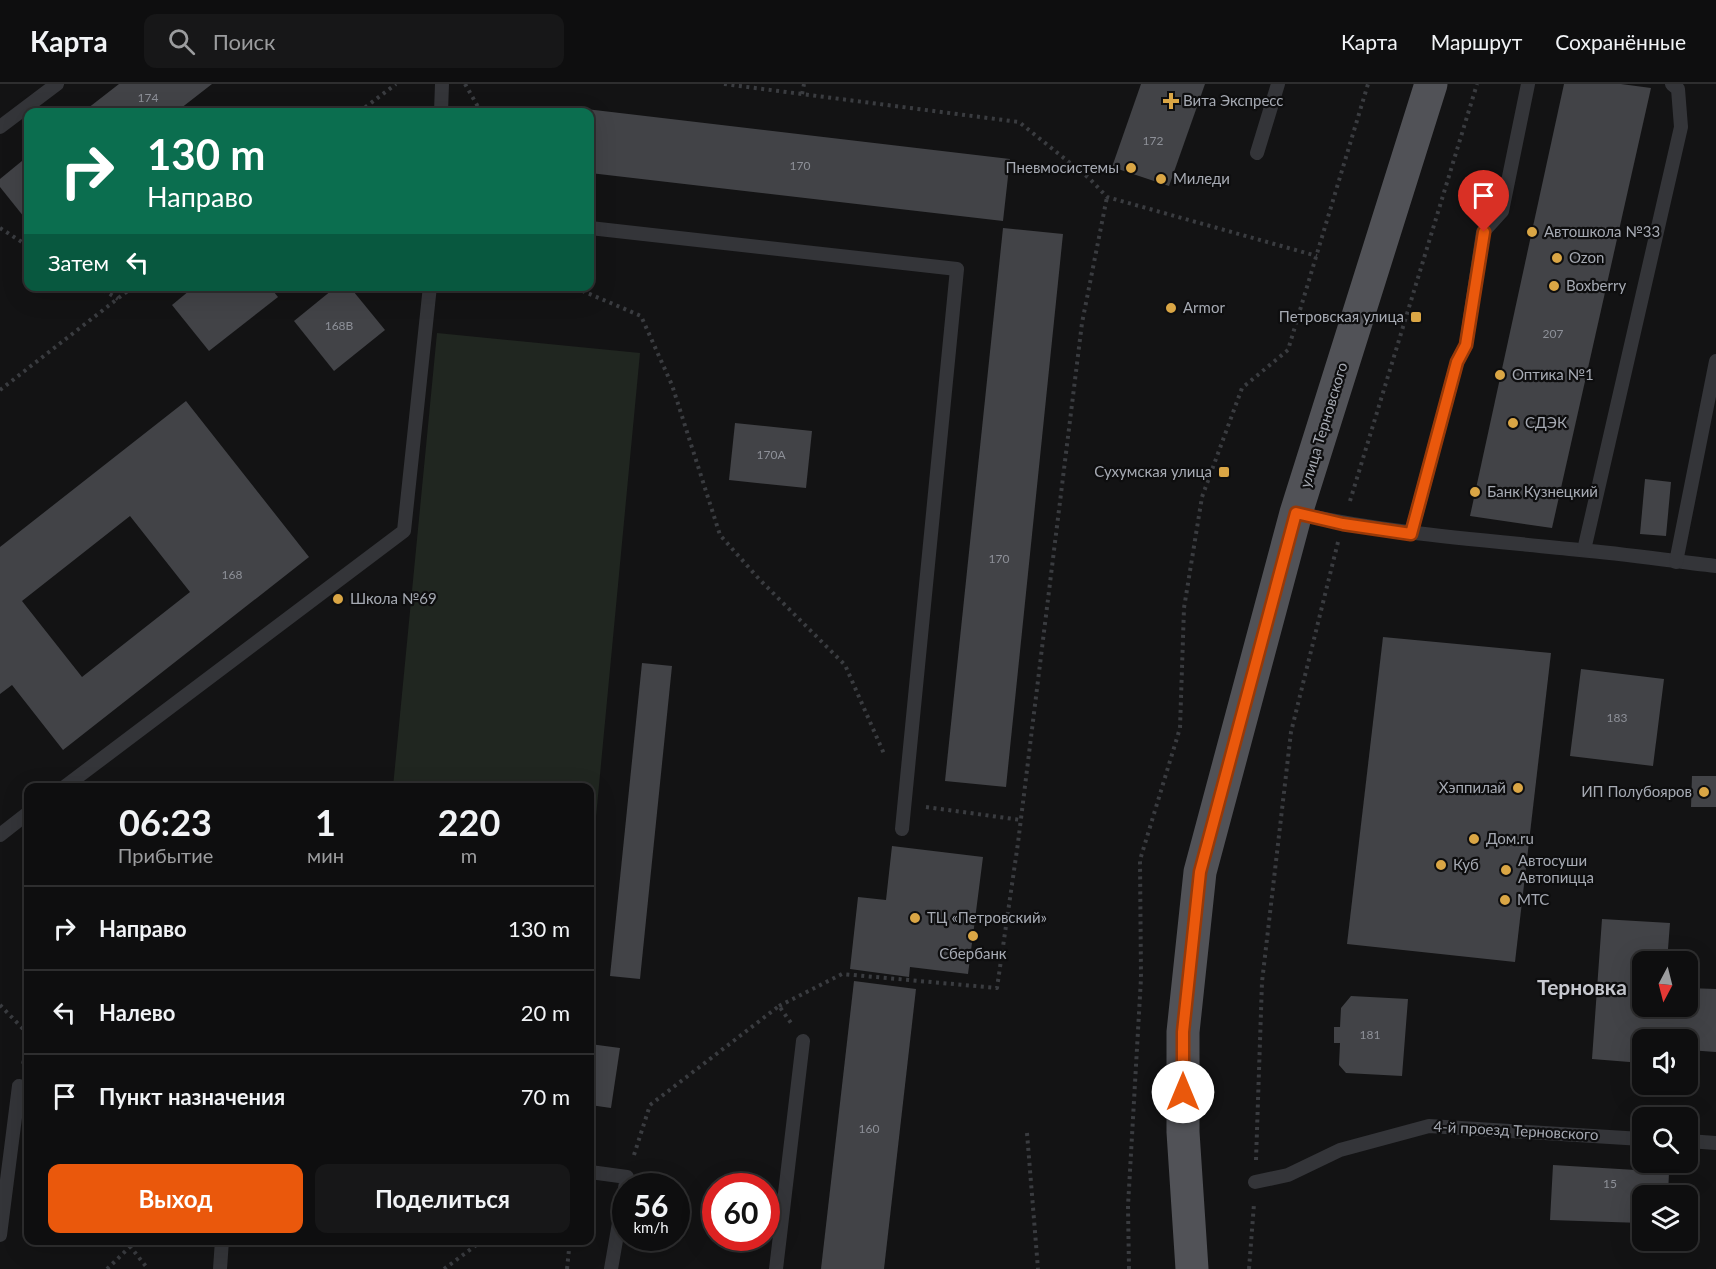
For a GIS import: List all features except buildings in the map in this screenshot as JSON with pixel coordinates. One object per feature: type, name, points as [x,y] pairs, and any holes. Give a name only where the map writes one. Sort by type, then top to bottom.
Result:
[{"type":"main road","name":"улица Терновского","points":[[1192,1269],[1183,1131],[1183,1032],[1200,872],[1296,513],[1431,84]]},
{"type":"lane","points":[[25,108],[57,84]]},
{"type":"lane","points":[[441,108],[442,84]]},
{"type":"lane","points":[[1257,153],[1278,84]]},
{"type":"lane","points":[[1411,534],[1457,362],[1466,345],[1484,232],[1502,211],[1528,84]]},
{"type":"lane","points":[[1584,550],[1681,127],[1678,89],[1672,84]]},
{"type":"lane","points":[[0,127],[24,109]]},
{"type":"lane","points":[[594,228],[957,269],[902,828]]},
{"type":"lane","points":[[70,783],[404,531],[429,291]]},
{"type":"lane","points":[[1676,562],[1716,361]]},
{"type":"lane","points":[[1296,513],[1343,524],[1411,534],[1584,550],[1716,566]]},
{"type":"lane","points":[[0,835],[24,816]]},
{"type":"lane","points":[[776,1269],[803,1041]]},
{"type":"lane","points":[[0,1235],[24,1087]]},
{"type":"lane","name":"4-й проезд Терновского","points":[[1255,1182],[1288,1174],[1340,1150],[1429,1126],[1632,1138]]},
{"type":"lane","points":[[1698,1142],[1715,1143]]},
{"type":"lane","points":[[594,1173],[612,1175]]},
{"type":"lane","points":[[220,1269],[222,1245]]},
{"type":"lane","points":[[611,1269],[614,1251]]},
{"type":"path","points":[[364,108],[396,84]]},
{"type":"path","points":[[465,84],[479,108]]},
{"type":"path","points":[[724,84],[1019,122],[1090,179],[1107,197],[1317,255]]},
{"type":"path","points":[[802,94],[804,84]]},
{"type":"path","points":[[1130,1269],[1128,1206],[1141,978],[1140,860],[1180,728],[1184,608],[1202,497],[1242,388],[1288,350],[1368,84]]},
{"type":"path","points":[[1250,1269],[1262,982],[1291,732],[1343,524],[1477,84]]},
{"type":"path","points":[[628,1173],[650,1105],[779,1006],[842,974],[997,988],[1021,820],[1082,323],[1107,197]]},
{"type":"path","points":[[0,228],[24,243]]},
{"type":"path","points":[[105,291],[118,299]]},
{"type":"path","points":[[0,390],[128,291]]},
{"type":"path","points":[[583,291],[641,316],[672,385],[720,535],[759,579],[845,665],[886,759]]},
{"type":"path","points":[[919,806],[1021,820]]},
{"type":"path","points":[[0,1005],[24,1030]]},
{"type":"path","points":[[779,1006],[803,1041]]},
{"type":"path","points":[[1027,1133],[1038,1269]]},
{"type":"path","points":[[444,1269],[476,1245]]},
{"type":"path","points":[[567,1269],[569,1245]]},
{"type":"path","points":[[107,1269],[130,1247],[148,1269]]},
{"type":"shaded area","points":[[437,333],[640,353],[594,838],[594,783],[393,783]]},
{"type":"place","name":"Вита Экспресс","points":[[1171,101]]},
{"type":"place","name":"Пневмосистемы","points":[[1131,168]]},
{"type":"place","name":"Миледи","points":[[1161,179]]},
{"type":"place","name":"Автошкола №33","points":[[1532,232]]},
{"type":"place","name":"Ozon","points":[[1557,258]]},
{"type":"place","name":"Boxberry","points":[[1554,286]]},
{"type":"place","name":"Armor","points":[[1171,308]]},
{"type":"place","name":"Петровская улица","points":[[1416,317]]},
{"type":"place","name":"Оптика №1","points":[[1500,375]]},
{"type":"place","name":"СДЭК","points":[[1513,423]]},
{"type":"place","name":"Сухумская улица","points":[[1224,472]]},
{"type":"place","name":"Банк Кузнецкий","points":[[1475,492]]},
{"type":"place","name":"Школа №69","points":[[338,599]]},
{"type":"place","name":"Хэппилай","points":[[1518,788]]},
{"type":"place","name":"ИП Полубояров","points":[[1704,792]]},
{"type":"place","name":"Дом.ru","points":[[1474,839]]},
{"type":"place","name":"Куб","points":[[1441,865]]},
{"type":"place","name":"Автосуши Автопицца","points":[[1506,870]]},
{"type":"place","name":"МТС","points":[[1505,900]]},
{"type":"place","name":"ТЦ «Петровский»","points":[[915,918]]},
{"type":"place","name":"Сбербанк","points":[[973,936]]},
{"type":"district","name":"Терновка","points":[[1582,988]]},
{"type":"route","points":[[1183,1092],[1183,1032],[1200,872],[1296,513],[1343,524],[1411,534],[1457,362],[1466,345],[1484,232]]}]
